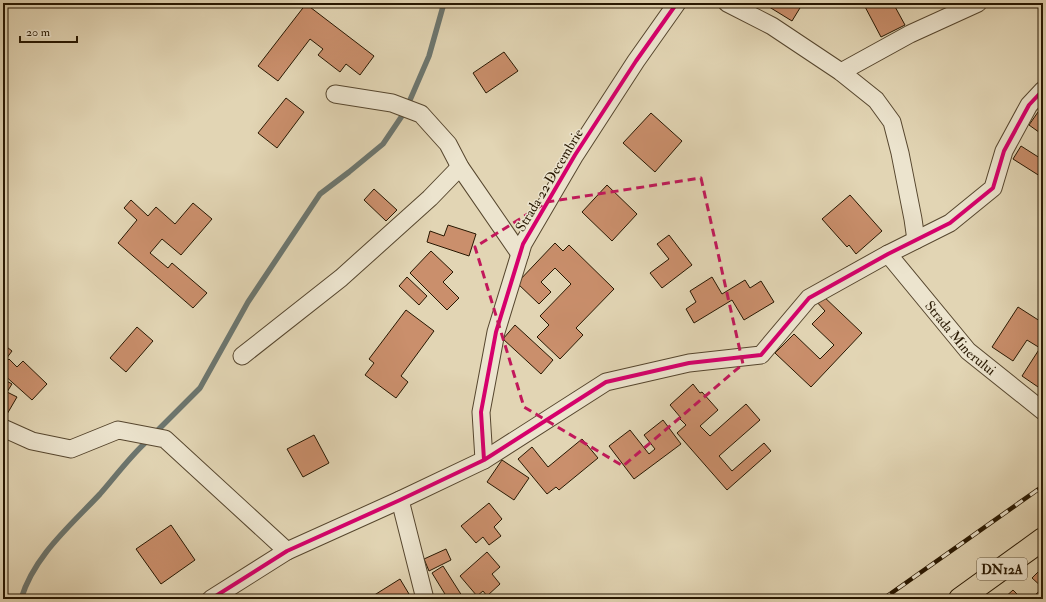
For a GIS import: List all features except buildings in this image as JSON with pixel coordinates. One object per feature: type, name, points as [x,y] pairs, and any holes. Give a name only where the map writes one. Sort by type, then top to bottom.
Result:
[{"type":"main road","name":"DN12A","points":[[960,599],[1043,539]]},
{"type":"street","name":"Strada 22 Decembrie","points":[[484,460],[481,412],[496,332],[523,244],[575,155],[636,61],[677,3]]},
{"type":"street","points":[[727,3],[772,26],[841,72],[876,100],[892,122],[902,160],[916,240]]},
{"type":"street","points":[[841,72],[910,34],[978,3]]},
{"type":"street","points":[[211,599],[288,551],[484,460],[606,382],[689,363],[761,355],[809,298],[888,254],[950,223],[993,188],[1004,151],[1029,105],[1043,90]]},
{"type":"street","points":[[335,94],[392,103],[421,114],[448,144],[460,167],[520,254]]},
{"type":"street","points":[[242,356],[341,278],[430,198],[460,167]]},
{"type":"street","name":"Strada Minerului","points":[[888,254],[968,351],[1043,411]]},
{"type":"street","points":[[3,428],[32,441],[72,449],[118,430],[165,439],[288,551]]},
{"type":"street","points":[[400,500],[425,599]]},
{"type":"highlighted area","points":[[701,178],[743,364],[623,466],[524,407],[475,247],[547,202]]},
{"type":"waterway","points":[[410,100],[429,56],[444,3]]},
{"type":"waterway","points":[[158,430],[200,388],[248,302],[320,194],[383,144],[406,110]]},
{"type":"waterway","points":[[21,599],[27,583],[35,569],[54,542],[100,494],[145,443]]},
{"type":"railway","points":[[883,599],[1043,486]]},
{"type":"cycle path","points":[[484,460],[481,412],[496,332],[523,244],[575,155],[636,61],[677,3]]},
{"type":"cycle path","points":[[211,599],[287,551],[484,460],[606,382],[689,363],[761,355],[809,298],[888,254],[950,223],[993,188],[1004,151],[1029,105],[1043,90]]}]
